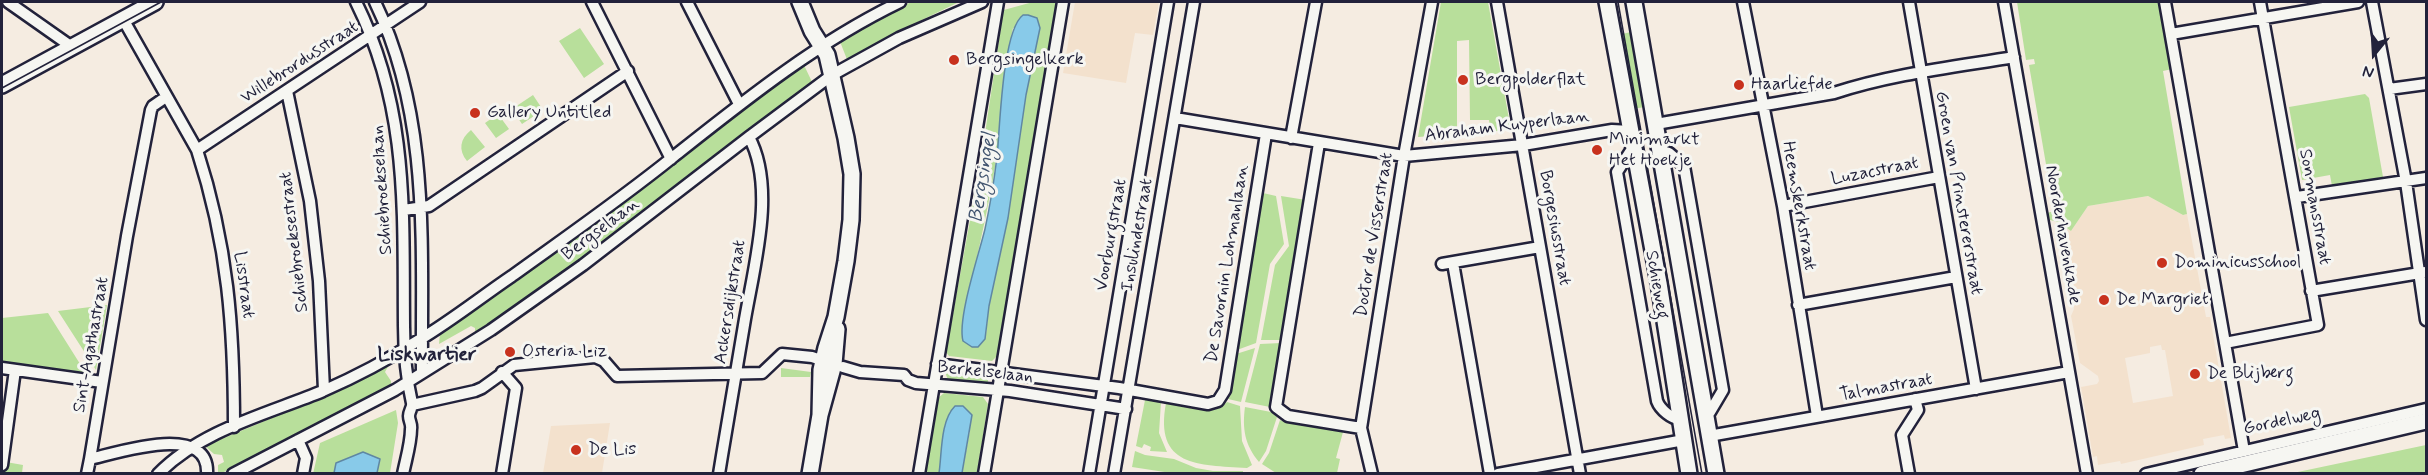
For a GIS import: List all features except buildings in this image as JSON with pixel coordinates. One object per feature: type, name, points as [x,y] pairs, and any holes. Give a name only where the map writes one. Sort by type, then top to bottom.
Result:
[{"type":"main road","points":[[2,85],[155,2]]},
{"type":"main road","points":[[800,2],[812,31],[822,46],[832,75],[850,159],[852,189],[847,250],[836,317],[834,364],[820,416],[810,474]]},
{"type":"main road","name":"Schieweg","points":[[1607,2],[1624,131],[1634,151],[1682,419],[1679,441],[1689,474]]},
{"type":"main road","name":"Schieweg","points":[[1634,2],[1662,123],[1659,150],[1709,409],[1709,436],[1716,474]]},
{"type":"main road","name":"Gordelweg","points":[[2202,474],[2427,421]]},
{"type":"main road","points":[[2241,474],[2427,430]]},
{"type":"street","points":[[8,2],[72,47]]},
{"type":"street","name":"Schiebroekselaan","points":[[356,2],[372,35],[391,97],[400,159],[404,210],[404,349],[407,384],[412,405],[409,418],[411,430],[403,474]]},
{"type":"street","name":"Schiebroekselaan","points":[[375,2],[387,26],[408,96],[414,125],[421,209],[422,373]]},
{"type":"street","name":"Willebrordusstraat","points":[[197,150],[420,2]]},
{"type":"street","points":[[592,2],[671,159]]},
{"type":"street","points":[[687,2],[739,104]]},
{"type":"street","name":"Bergselaan","points":[[158,474],[176,456],[190,448],[324,390],[421,339],[562,240],[671,159],[739,104],[822,46],[870,16],[900,2]]},
{"type":"street","name":"Bergselaan","points":[[232,474],[407,384],[491,330],[583,265],[832,75],[899,38],[982,2]]},
{"type":"street","points":[[919,474],[998,2]]},
{"type":"street","points":[[984,474],[1063,2]]},
{"type":"street","name":"Voorburgstraat","points":[[1089,474],[1102,385],[1168,2]]},
{"type":"street","name":"Insulindestraat","points":[[1116,473],[1194,2]]},
{"type":"street","points":[[1291,138],[1316,2]]},
{"type":"street","name":"Doctor de Visserstraat","points":[[1372,474],[1361,428],[1404,156],[1432,2]]},
{"type":"street","name":"Borgesiusstraat","points":[[1497,2],[1580,474]]},
{"type":"street","name":"Heemskerkstraat","points":[[1743,2],[1783,206],[1817,416]]},
{"type":"street","name":"Groen van Prinstererstraat","points":[[1909,2],[1976,389]]},
{"type":"street","name":"Noorderhavenkade","points":[[2004,2],[2087,474]]},
{"type":"street","points":[[2165,2],[2244,451]]},
{"type":"street","name":"Sonmansstraat","points":[[2225,343],[2318,325],[2297,197],[2260,2]]},
{"type":"street","points":[[2171,34],[2358,2]]},
{"type":"street","points":[[2372,2],[2423,272],[2427,320]]},
{"type":"street","name":"Lisstraat","points":[[123,19],[197,150],[220,237],[228,286],[234,356],[234,427]]},
{"type":"street","points":[[1662,123],[1763,106],[1920,73],[2014,57]]},
{"type":"street","points":[[404,210],[429,206],[628,71]]},
{"type":"street","points":[[2389,89],[2427,84]]},
{"type":"street","name":"Schiebroeksestraat","points":[[287,91],[310,201],[319,281],[324,390]]},
{"type":"street","name":"Sint-Agathastraat","points":[[90,459],[127,236],[151,110],[166,97]]},
{"type":"street","name":"Abraham Kuyperlaan","points":[[1175,118],[1404,156],[1523,145],[1612,130],[1624,131]]},
{"type":"street","name":"De Savornin Lohmanlaan","points":[[1220,399],[1224,390],[1266,134]]},
{"type":"street","name":"Ackersdijkstraat","points":[[719,474],[762,206],[757,152],[749,137]]},
{"type":"street","points":[[1319,143],[1276,406],[1288,416],[1361,428]]},
{"type":"street","name":"Schieweg","points":[[1659,150],[1664,150],[1675,157],[1684,168],[1723,390],[1709,409]]},
{"type":"street","name":"Schieweg","points":[[1634,151],[1629,152],[1617,169],[1617,174],[1657,401],[1660,407],[1673,417],[1682,419]]},
{"type":"street","name":"Luzacstraat","points":[[1783,206],[1939,177]]},
{"type":"street","points":[[2297,197],[2427,178]]},
{"type":"street","points":[[1490,474],[1448,263],[1540,248]]},
{"type":"street","points":[[2311,291],[2423,272]]},
{"type":"street","points":[[1798,305],[1956,277]]},
{"type":"street","name":"Berkelselaan","points":[[502,372],[514,365],[595,357],[604,361],[617,376],[762,373],[782,354],[834,364],[860,372],[904,375],[916,383],[998,389],[1126,409]]},
{"type":"street","name":"Berkelselaan","points":[[938,364],[1102,385],[1208,404],[1220,399]]},
{"type":"street","points":[[2,368],[102,382]]},
{"type":"street","points":[[2,465],[15,370]]},
{"type":"street","points":[[412,405],[475,391],[502,372],[516,388],[502,474]]},
{"type":"street","name":"Talmastraat","points":[[1709,436],[2069,372]]},
{"type":"street","points":[[1909,474],[1902,435],[1917,410],[1915,399]]},
{"type":"street","name":"Gordelweg","points":[[2146,474],[2427,409]]},
{"type":"street","points":[[298,440],[306,458],[303,474]]},
{"type":"street","points":[[1498,474],[1679,441]]},
{"type":"street","points":[[87,474],[90,459],[167,442],[200,453],[206,461],[207,474]]},
{"type":"shaded area","points":[[1075,2],[1159,2],[1153,35],[1135,33],[1126,83],[1063,73]]},
{"type":"shaded area","points":[[2148,196],[2183,215],[2187,214],[2206,317],[2210,317],[2231,438],[2225,439],[2224,435],[2203,439],[2204,445],[2121,464],[2120,461],[2098,465],[2097,456],[2093,457],[2081,387],[2097,384],[2099,381],[2098,376],[2080,363],[2071,316],[2074,309],[2071,291],[2074,288],[2063,226],[2071,231],[2088,206]],"holes":[[[2161,345],[2162,350],[2165,350],[2173,396],[2133,403],[2125,358],[2150,353],[2150,347]]]},
{"type":"shaded area","name":"De Lis","points":[[610,423],[602,473],[543,473],[551,426]]},
{"type":"green space","points":[[911,2],[959,2],[889,36],[848,62],[839,39]]},
{"type":"green space","points":[[1033,2],[1057,2],[997,356],[992,361],[949,356],[946,352],[981,160],[1001,27],[998,26],[1000,11]],"holes":[[[1013,28],[1040,28],[1026,95],[1008,218],[989,306],[986,334],[962,328],[996,161],[1005,68]]]},
{"type":"green space","points":[[1441,2],[1488,2],[1511,130],[1459,134],[1490,131],[1489,120],[1470,120],[1469,40],[1457,41],[1457,126],[1455,130],[1458,134],[1418,137]]},
{"type":"green space","points":[[2017,2],[2159,2],[2172,69],[2163,71],[2187,214],[2183,215],[2148,196],[2088,206],[2071,231],[2058,222],[2050,220],[2047,213],[2054,211],[2029,65],[2035,64],[2034,59],[2026,60]]},
{"type":"green space","points":[[580,28],[604,64],[584,78],[559,41]]},
{"type":"green space","points":[[1631,32],[1645,107],[1632,109],[1621,49],[1622,34]]},
{"type":"green space","points":[[803,63],[813,84],[599,248],[479,333],[475,332],[475,328],[471,326],[439,344],[440,333],[613,209],[728,118]]},
{"type":"green space","points":[[2365,94],[2369,98],[2383,177],[2332,186],[2330,175],[2302,180],[2289,107]]},
{"type":"green space","points":[[533,95],[543,110],[522,124],[512,109]]},
{"type":"green space","points":[[498,114],[509,129],[496,138],[485,123]]},
{"type":"green space","points":[[471,130],[485,147],[467,161],[462,153],[461,145],[464,137]]},
{"type":"green space","points":[[1263,193],[1276,196],[1284,244],[1270,264],[1256,343],[1237,350]]},
{"type":"green space","points":[[1281,196],[1306,200],[1281,340],[1261,340],[1275,265],[1289,246]]},
{"type":"green space","points":[[107,305],[96,370],[58,311]]},
{"type":"green space","points":[[48,313],[87,375],[2,361],[2,318]]},
{"type":"green space","points":[[1281,343],[1270,407],[1245,402],[1260,344]]},
{"type":"green space","points":[[1255,348],[1241,402],[1228,399],[1236,354]]},
{"type":"green space","points":[[390,363],[385,372],[391,385],[222,473],[218,473],[218,465],[224,462],[222,455],[214,454],[205,446],[317,399]]},
{"type":"green space","points":[[781,368],[811,372],[810,377],[781,377]]},
{"type":"green space","points":[[948,370],[988,376],[988,382],[985,384],[948,380],[945,372]]},
{"type":"green space","points":[[944,393],[983,397],[988,404],[977,473],[962,473],[970,430],[950,411],[939,473],[926,474],[938,398]]},
{"type":"green space","points":[[1145,400],[1161,402],[1159,433],[1167,452],[1150,451],[1151,447],[1144,444],[1142,448],[1136,446]]},
{"type":"green space","points":[[1227,402],[1240,406],[1242,441],[1252,465],[1247,468],[1212,466],[1184,458],[1173,451],[1167,440],[1164,424],[1166,403],[1206,410],[1214,409]]},
{"type":"green space","points":[[1245,407],[1271,412],[1277,417],[1266,451],[1259,462],[1250,449],[1246,436]]},
{"type":"green space","points":[[396,410],[398,423],[390,473],[377,473],[380,459],[363,452],[337,463],[334,473],[313,474],[320,443]]},
{"type":"green space","points":[[1280,420],[1343,432],[1336,458],[1340,459],[1337,473],[1276,473],[1262,464],[1269,453]]},
{"type":"green space","points":[[2426,445],[2426,473],[2293,473]]},
{"type":"green space","points":[[1135,451],[1145,455],[1174,459],[1196,468],[1213,471],[1243,471],[1243,473],[1171,473],[1132,467]]},
{"type":"green space","points":[[6,462],[23,465],[22,473],[4,474]]},
{"type":"water","points":[[1023,15],[1037,18],[1040,28],[1026,95],[1008,218],[989,306],[985,339],[978,347],[972,347],[963,341],[963,318],[992,193],[1006,60],[1016,25]]},
{"type":"water","points":[[955,406],[963,406],[972,415],[962,473],[939,473],[944,429],[950,412]]},
{"type":"water","points":[[363,452],[380,459],[377,473],[334,473],[336,463]]},
{"type":"tram line","points":[[2,88],[161,2]]},
{"type":"tram line","points":[[1618,2],[1702,474]]},
{"type":"place","name":"Bergsingelkerk","points":[[954,60]]},
{"type":"place","name":"Bergpolderflat","points":[[1463,80]]},
{"type":"place","name":"Haarliefde","points":[[1739,85]]},
{"type":"place","name":"Gallery Untitled","points":[[475,113]]},
{"type":"place","name":"Minimarkt Het Hoekje","points":[[1597,150]]},
{"type":"place","name":"Dominicusschool","points":[[2162,263]]},
{"type":"place","name":"De Margriet","points":[[2104,300]]},
{"type":"place","name":"Osteria Liz","points":[[510,352]]},
{"type":"place","name":"De Blijberg","points":[[2195,374]]},
{"type":"place","name":"De Lis","points":[[576,450]]},
{"type":"district","name":"Liskwartier","points":[[427,356]]},
{"type":"water label","name":"Bergsingel","points":[[984,178]]}]
